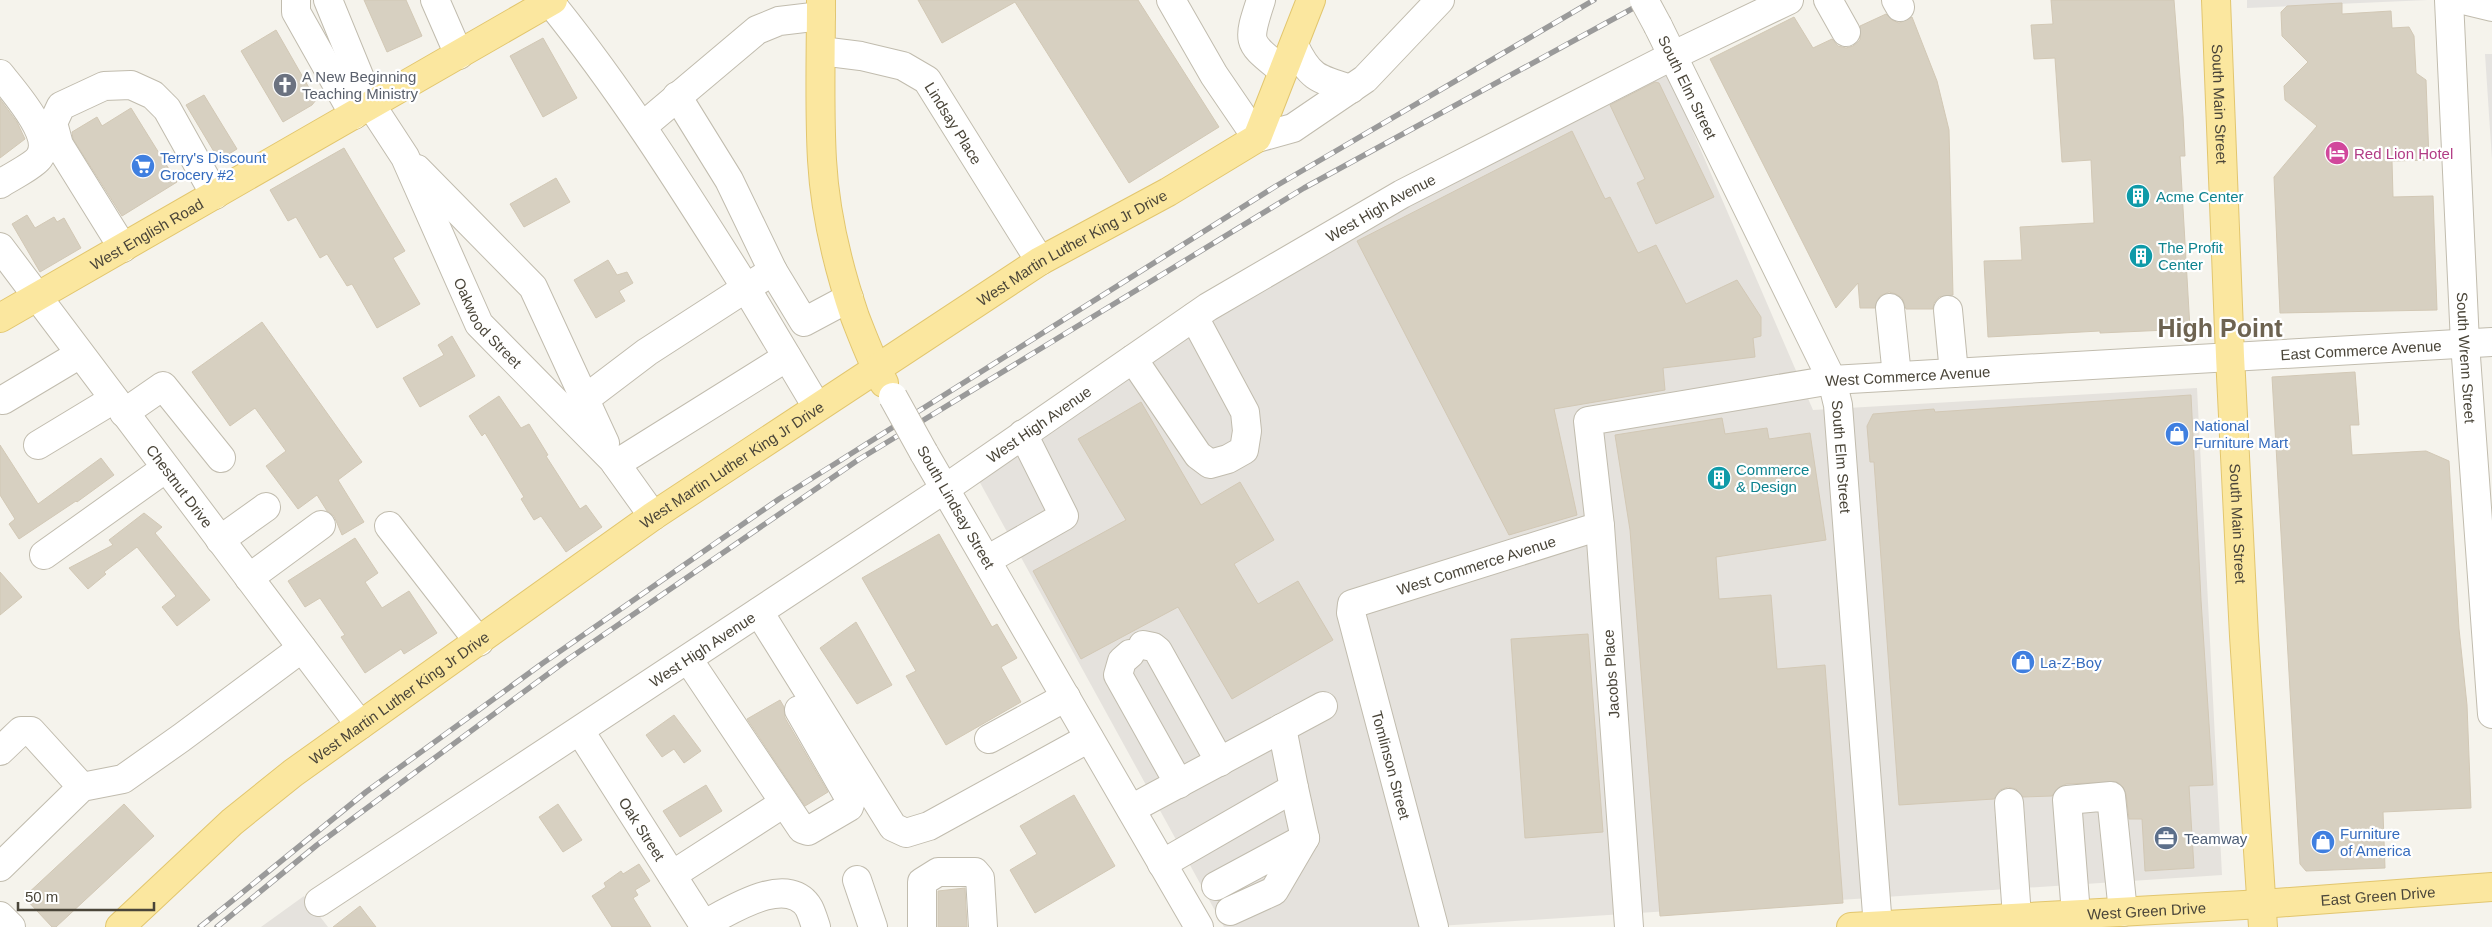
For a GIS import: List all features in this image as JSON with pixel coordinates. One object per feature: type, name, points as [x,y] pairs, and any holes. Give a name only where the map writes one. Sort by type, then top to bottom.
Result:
[{"type":"main road","points":[[1256,138],[1311,0]]},
{"type":"main road","name":"South Main Street","points":[[2216,0],[2230,356],[2244,636],[2263,916]]},
{"type":"main road","name":"West English Road","points":[[0,318],[552,1]]},
{"type":"main road","name":"South Lindsay Street","points":[[821,8],[822,163],[828,216],[849,298],[876,368],[893,397]]},
{"type":"main road","name":"West Martin Luther King Jr Drive","points":[[120,927],[232,822],[293,773],[653,516],[1040,260],[1168,192],[1256,138]]},
{"type":"main road","name":"East Green Drive","points":[[2263,916],[2492,887]]},
{"type":"main road","name":"West Green Drive","points":[[1851,927],[2032,920],[2076,914],[2123,912],[2263,916]]},
{"type":"street","points":[[296,0],[296,12],[362,110]]},
{"type":"street","name":"Oakwood Street","points":[[328,0],[362,110],[405,157],[533,286],[615,462]]},
{"type":"street","points":[[435,0],[459,55]]},
{"type":"street","points":[[1171,0],[1214,75],[1256,138],[1292,128],[1365,79],[1440,0]]},
{"type":"street","points":[[1261,0],[1253,24],[1252,40],[1256,50],[1283,71]]},
{"type":"street","name":"South Elm Street","points":[[1644,0],[1832,380],[1838,405],[1878,926]]},
{"type":"street","name":"West High Avenue","points":[[320,902],[946,488],[1194,317],[1402,194],[1672,56],[1788,0]]},
{"type":"street","points":[[1828,0],[1846,32]]},
{"type":"street","name":"South Wrenn Street","points":[[2449,0],[2465,343],[2492,714]]},
{"type":"street","points":[[2463,0],[2492,7]]},
{"type":"street","points":[[552,1],[594,56],[642,126],[746,288],[817,407]]},
{"type":"street","points":[[642,126],[757,30],[821,8]]},
{"type":"street","points":[[1294,45],[1304,66],[1324,81],[1350,89]]},
{"type":"street","name":"Lindsay Place","points":[[821,51],[862,56],[903,66],[927,80],[1040,260]]},
{"type":"street","points":[[0,74],[34,118],[42,146],[39,158],[0,184]]},
{"type":"street","points":[[123,248],[59,145],[53,123],[61,106],[104,86],[131,85],[152,96],[167,109],[215,195]]},
{"type":"street","points":[[677,96],[729,180],[773,270],[804,322]]},
{"type":"street","name":"Oakwood Street","points":[[405,157],[479,324],[615,462],[653,516]]},
{"type":"street","name":"Chestnut Drive","points":[[0,247],[360,725]]},
{"type":"street","points":[[585,399],[647,352],[773,270]]},
{"type":"street","points":[[615,462],[782,348],[804,322],[849,298]]},
{"type":"street","points":[[1890,308],[1897,376]]},
{"type":"street","points":[[1948,310],[1954,373]]},
{"type":"street","points":[[1133,359],[1198,455],[1210,464],[1228,459],[1244,450],[1247,431],[1246,412],[1194,317]]},
{"type":"street","name":"East Commerce Avenue","points":[[2230,356],[2492,342]]},
{"type":"street","points":[[3,400],[80,354]]},
{"type":"street","name":"West Commerce Avenue","points":[[1588,421],[1832,380],[2230,356]]},
{"type":"street","points":[[38,445],[162,386],[221,458]]},
{"type":"street","name":"South Lindsay Street","points":[[893,397],[1199,927]]},
{"type":"street","name":"Jacobs Place","points":[[1588,421],[1600,526],[1630,927]]},
{"type":"street","points":[[987,560],[1064,516],[1023,434]]},
{"type":"street","points":[[44,555],[166,468]]},
{"type":"street","points":[[220,540],[266,507]]},
{"type":"street","points":[[249,578],[320,525]]},
{"type":"street","points":[[389,526],[478,642]]},
{"type":"street","name":"West Commerce Avenue","points":[[1352,604],[1600,526]]},
{"type":"street","name":"Tomlinson Street","points":[[1352,604],[1351,613],[1371,694],[1434,927]]},
{"type":"street","points":[[753,616],[824,716],[893,827],[906,833],[929,826],[1089,738]]},
{"type":"street","points":[[688,659],[802,829],[808,831],[849,807],[851,801],[753,616]]},
{"type":"street","points":[[1178,784],[1118,676],[1122,661],[1137,649],[1153,647],[1158,651],[1220,762]]},
{"type":"street","points":[[0,867],[82,787],[122,778],[181,738],[302,648]]},
{"type":"street","points":[[989,739],[1066,697]]},
{"type":"street","points":[[1131,809],[1323,706]]},
{"type":"street","points":[[1230,911],[1274,891],[1304,838],[1282,728]]},
{"type":"street","points":[[0,751],[22,731],[31,731],[82,787]]},
{"type":"street","name":"Oak Street","points":[[580,731],[704,926]]},
{"type":"street","points":[[1162,864],[1294,788]]},
{"type":"street","points":[[2076,914],[2067,800],[2111,796],[2123,912]]},
{"type":"street","points":[[672,875],[784,803]]},
{"type":"street","points":[[2009,803],[2032,920]]},
{"type":"street","points":[[1216,886],[1304,838]]},
{"type":"street","points":[[922,927],[922,882],[938,872],[975,872],[980,878],[983,927]]},
{"type":"street","points":[[857,880],[873,927]]},
{"type":"street","points":[[704,926],[756,898],[778,893],[793,895],[809,907],[816,927]]},
{"type":"street","points":[[0,916],[11,927]]},
{"type":"shaded area","points":[[2247,0],[2428,0],[2247,8]]},
{"type":"shaded area","points":[[2485,54],[2492,54],[2492,160]]},
{"type":"shaded area","points":[[1664,65],[1813,410],[2197,388],[2222,875],[1424,927],[1224,927],[978,479],[1254,287]]},
{"type":"shaded area","points":[[304,896],[328,927],[261,927]]},
{"type":"building","points":[[364,0],[406,0],[422,36],[387,52]]},
{"type":"building","points":[[918,0],[1138,0],[1219,127],[1129,183],[1015,2],[942,43]]},
{"type":"building","points":[[2051,0],[2174,0],[2185,156],[2180,156],[2190,329],[2100,333],[2100,331],[1988,337],[1984,261],[2022,260],[2020,227],[2094,223],[2091,160],[2062,162],[2055,58],[2034,59],[2031,25],[2053,24]]},
{"type":"building","points":[[2342,3],[2342,14],[2391,11],[2392,28],[2409,27],[2414,36],[2416,73],[2426,80],[2429,160],[2392,161],[2393,197],[2433,196],[2437,310],[2280,313],[2274,177],[2317,126],[2285,100],[2284,86],[2308,62],[2282,36],[2281,12],[2287,6]]},
{"type":"building","points":[[1886,14],[1892,20],[1899,23],[1912,17],[1937,81],[1949,130],[1953,295],[1939,297],[1934,303],[1933,309],[1906,309],[1902,298],[1889,292],[1880,296],[1875,308],[1860,308],[1858,283],[1836,308],[1710,59],[1794,17],[1813,48],[1832,39],[1838,46],[1846,48],[1853,46],[1860,40],[1860,26]]},
{"type":"building","points":[[276,30],[316,100],[312,105],[283,122],[241,51]]},
{"type":"building","points":[[543,38],[577,98],[543,117],[510,56]]},
{"type":"building","points":[[1655,82],[1659,83],[1714,197],[1656,224],[1637,183],[1645,179],[1610,105]]},
{"type":"building","points":[[204,95],[237,149],[219,160],[186,105]]},
{"type":"building","points":[[0,99],[17,122],[25,139],[0,158]]},
{"type":"building","points":[[131,108],[177,182],[122,216],[73,139],[72,132],[97,117],[102,126]]},
{"type":"building","points":[[1572,131],[1605,199],[1610,197],[1638,253],[1656,245],[1686,304],[1737,280],[1761,317],[1761,336],[1753,338],[1755,357],[1663,368],[1665,390],[1554,409],[1577,515],[1509,535],[1357,241]]},
{"type":"building","points":[[344,148],[405,251],[393,258],[420,304],[377,328],[352,284],[347,286],[327,254],[320,258],[296,217],[288,221],[270,190]]},
{"type":"building","points":[[556,178],[570,202],[524,227],[510,204]]},
{"type":"building","points":[[27,215],[35,228],[54,217],[57,222],[64,218],[81,248],[40,272],[12,224]]},
{"type":"building","points":[[608,260],[617,275],[627,272],[633,283],[619,291],[625,301],[596,318],[574,280]]},
{"type":"building","points":[[262,322],[362,462],[338,480],[364,522],[342,535],[334,516],[327,511],[317,495],[298,509],[266,466],[286,451],[255,408],[230,426],[192,372]]},
{"type":"building","points":[[452,336],[475,376],[420,407],[403,378],[444,355],[438,345]]},
{"type":"building","points":[[2355,372],[2359,425],[2350,425],[2352,455],[2426,451],[2449,461],[2459,629],[2467,705],[2471,808],[2383,812],[2385,868],[2306,871],[2300,864],[2272,377]]},
{"type":"building","points":[[2191,395],[2201,600],[2213,785],[2189,786],[2194,868],[2145,871],[2142,819],[2129,819],[2126,794],[2123,787],[2117,782],[2066,784],[2058,788],[2052,796],[2023,797],[2016,789],[2008,787],[2000,790],[1994,799],[1899,805],[1874,462],[1870,462],[1867,426],[1873,414],[1934,409],[1935,412]]},
{"type":"building","points":[[499,396],[521,428],[529,424],[548,455],[546,456],[580,509],[586,505],[602,527],[566,552],[541,516],[534,520],[521,499],[524,497],[485,433],[482,436],[469,416]]},
{"type":"building","points":[[1141,402],[1201,505],[1240,482],[1274,540],[1234,564],[1258,604],[1298,581],[1333,640],[1232,699],[1178,607],[1081,659],[1033,571],[1126,520],[1078,439]]},
{"type":"building","points":[[1722,418],[1725,434],[1767,428],[1769,439],[1810,433],[1826,540],[1716,557],[1719,599],[1771,595],[1777,669],[1825,665],[1843,903],[1660,916],[1630,530],[1615,435]]},
{"type":"building","points":[[0,445],[38,504],[101,458],[114,475],[77,502],[19,539],[9,524],[15,519],[0,495]]},
{"type":"building","points":[[144,513],[162,527],[155,533],[210,600],[177,626],[162,607],[176,596],[137,547],[104,572],[106,574],[88,589],[69,568],[113,545],[109,540]]},
{"type":"building","points":[[939,534],[992,627],[997,624],[1017,658],[1001,667],[1021,702],[946,745],[906,676],[916,671],[862,578]]},
{"type":"building","points":[[355,538],[378,573],[365,582],[382,608],[409,591],[437,633],[404,654],[401,649],[365,673],[341,637],[345,635],[320,598],[305,607],[288,581]]},
{"type":"building","points":[[0,572],[22,597],[0,615]]},
{"type":"building","points":[[856,622],[892,685],[857,704],[820,648]]},
{"type":"building","points":[[1588,634],[1603,832],[1525,838],[1511,639]]},
{"type":"building","points":[[780,700],[784,707],[785,718],[828,792],[805,806],[747,719]]},
{"type":"building","points":[[674,715],[701,751],[684,763],[674,749],[662,757],[646,735]]},
{"type":"building","points":[[706,785],[722,811],[680,837],[663,811]]},
{"type":"building","points":[[1074,795],[1115,866],[1035,913],[1010,870],[1037,854],[1020,826]]},
{"type":"building","points":[[124,804],[154,836],[56,927],[52,927],[24,897]]},
{"type":"building","points":[[558,804],[582,840],[563,852],[539,817]]},
{"type":"building","points":[[639,864],[650,881],[635,890],[638,895],[633,898],[651,927],[612,927],[592,896],[606,887],[604,883],[621,871],[623,874]]},
{"type":"building","points":[[965,888],[967,927],[938,927],[938,891]]},
{"type":"building","points":[[360,906],[376,927],[333,927]]},
{"type":"railway","points":[[200,927],[366,792],[543,663],[779,499],[1276,186],[1594,0]]},
{"type":"railway","points":[[217,927],[317,845],[567,660],[858,460],[1304,188],[1648,0]]},
{"type":"place","name":"A New Beginning Teaching Ministry","points":[[285,85]]},
{"type":"place","name":"Red Lion Hotel","points":[[2337,153]]},
{"type":"place","name":"Terry's Discount Grocery #2","points":[[143,166]]},
{"type":"place","name":"Acme Center","points":[[2138,196]]},
{"type":"place","name":"The Profit Center","points":[[2141,256]]},
{"type":"place","name":"National Furniture Mart","points":[[2177,434]]},
{"type":"place","name":"Commerce & Design","points":[[1719,478]]},
{"type":"place","name":"La-Z-Boy","points":[[2023,662]]},
{"type":"place","name":"Teamway","points":[[2166,838]]},
{"type":"place","name":"Furniture of America","points":[[2323,842]]},
{"type":"district","name":"High Point","points":[[2220,328]]}]
